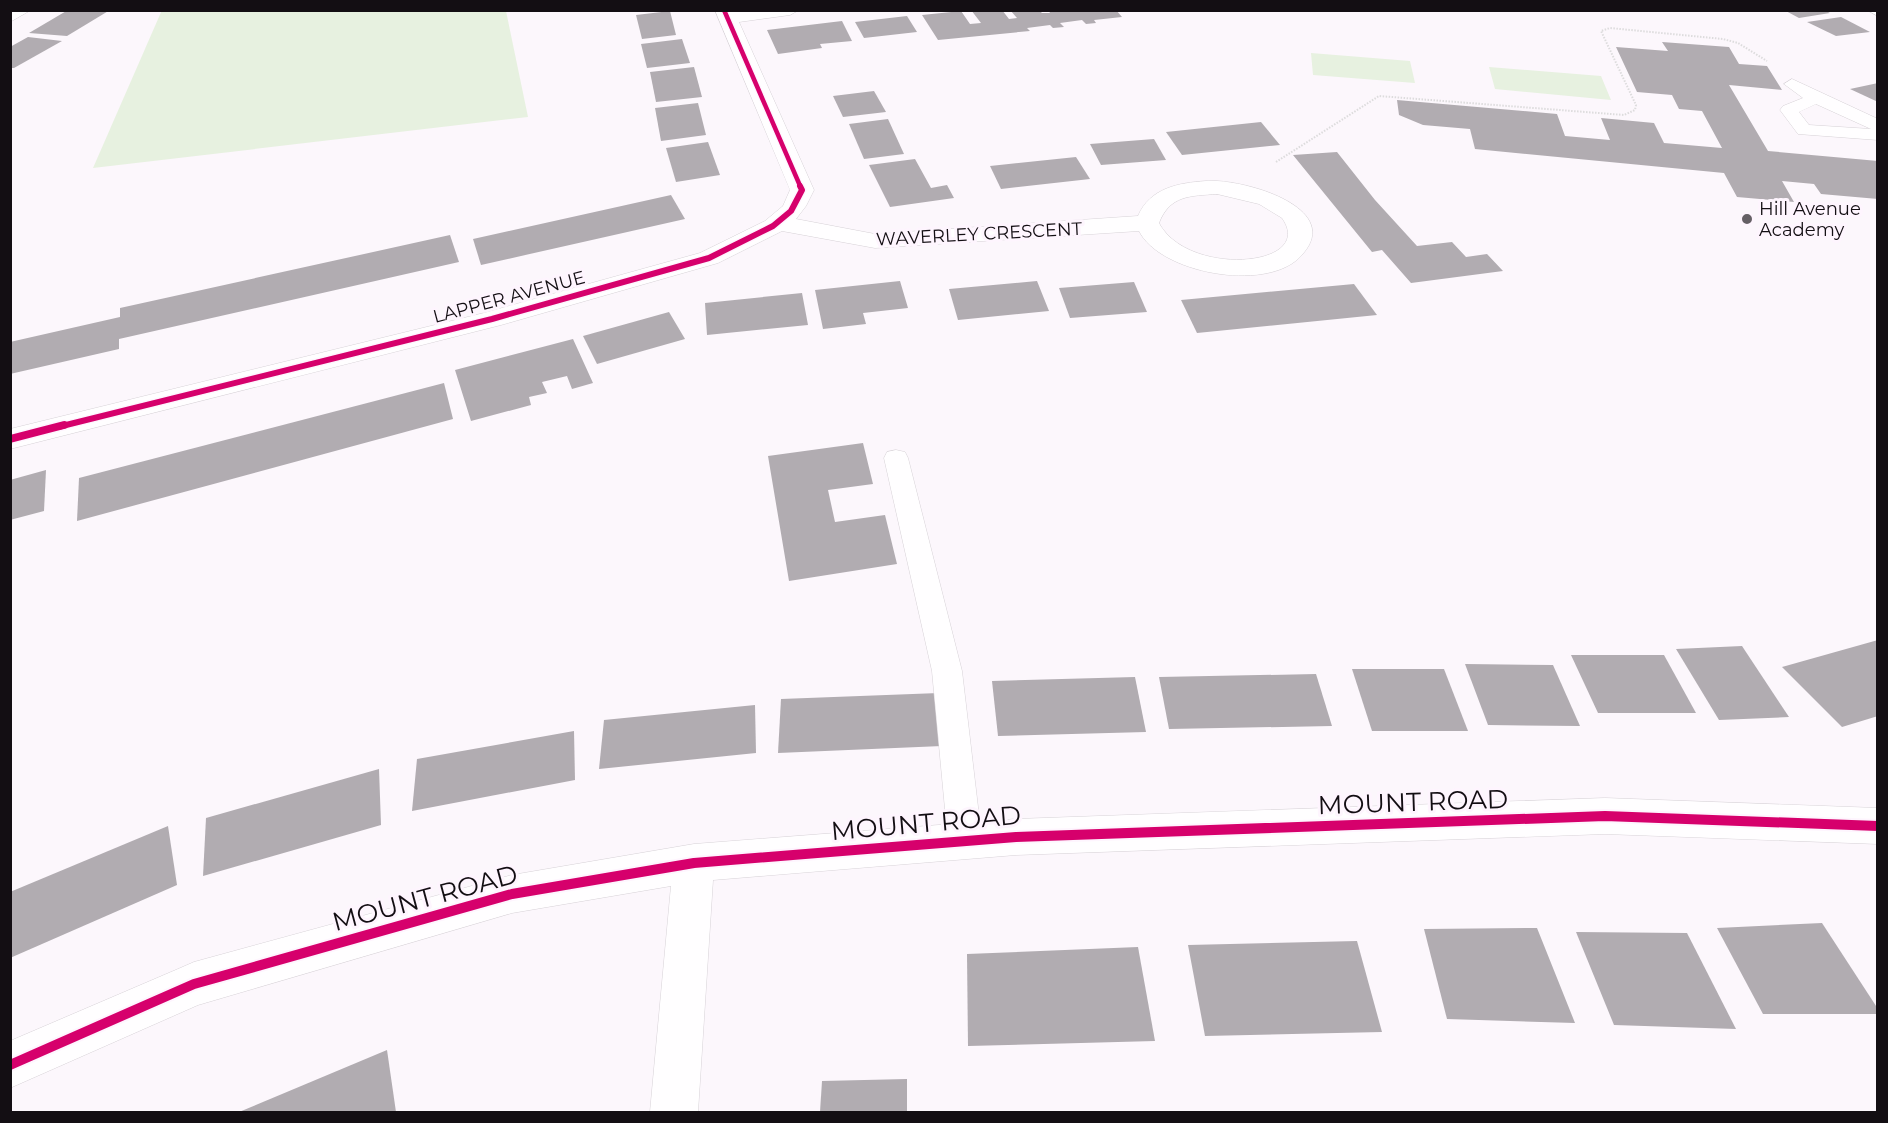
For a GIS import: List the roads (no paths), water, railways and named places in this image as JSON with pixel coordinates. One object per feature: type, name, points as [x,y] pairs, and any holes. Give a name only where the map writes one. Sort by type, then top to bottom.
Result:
[{"type":"street","points":[[10,17],[22,10]]},
{"type":"street","points":[[725,14],[790,10]]},
{"type":"street","name":"LAPPER AVENUE","points":[[10,439],[480,322],[697,261],[739,245],[777,223],[792,209],[802,190],[725,14]]},
{"type":"street","points":[[1217,187],[1245,191],[1271,200],[1290,213],[1300,229],[1298,244],[1285,257],[1261,265],[1231,268],[1200,263],[1173,253],[1155,238],[1148,223],[1152,208],[1166,196],[1189,189],[1217,187]]},
{"type":"street","name":"WAVERLEY CRESCENT","points":[[777,223],[875,242],[1148,223]]},
{"type":"street","name":"MOUNT ROAD","points":[[10,1065],[194,984],[512,894],[694,863],[1016,837],[1605,816],[1878,826]]},
{"type":"street","points":[[674,1113],[694,863]]},
{"type":"lane","points":[[1792,84],[1812,96],[1878,126]]},
{"type":"lane","points":[[1812,96],[1808,103],[1789,110],[1804,130],[1878,135]]},
{"type":"lane","points":[[896,458],[947,671],[965,841]]},
{"type":"place","name":"Hill Avenue Academy","points":[[1747,219]]}]
